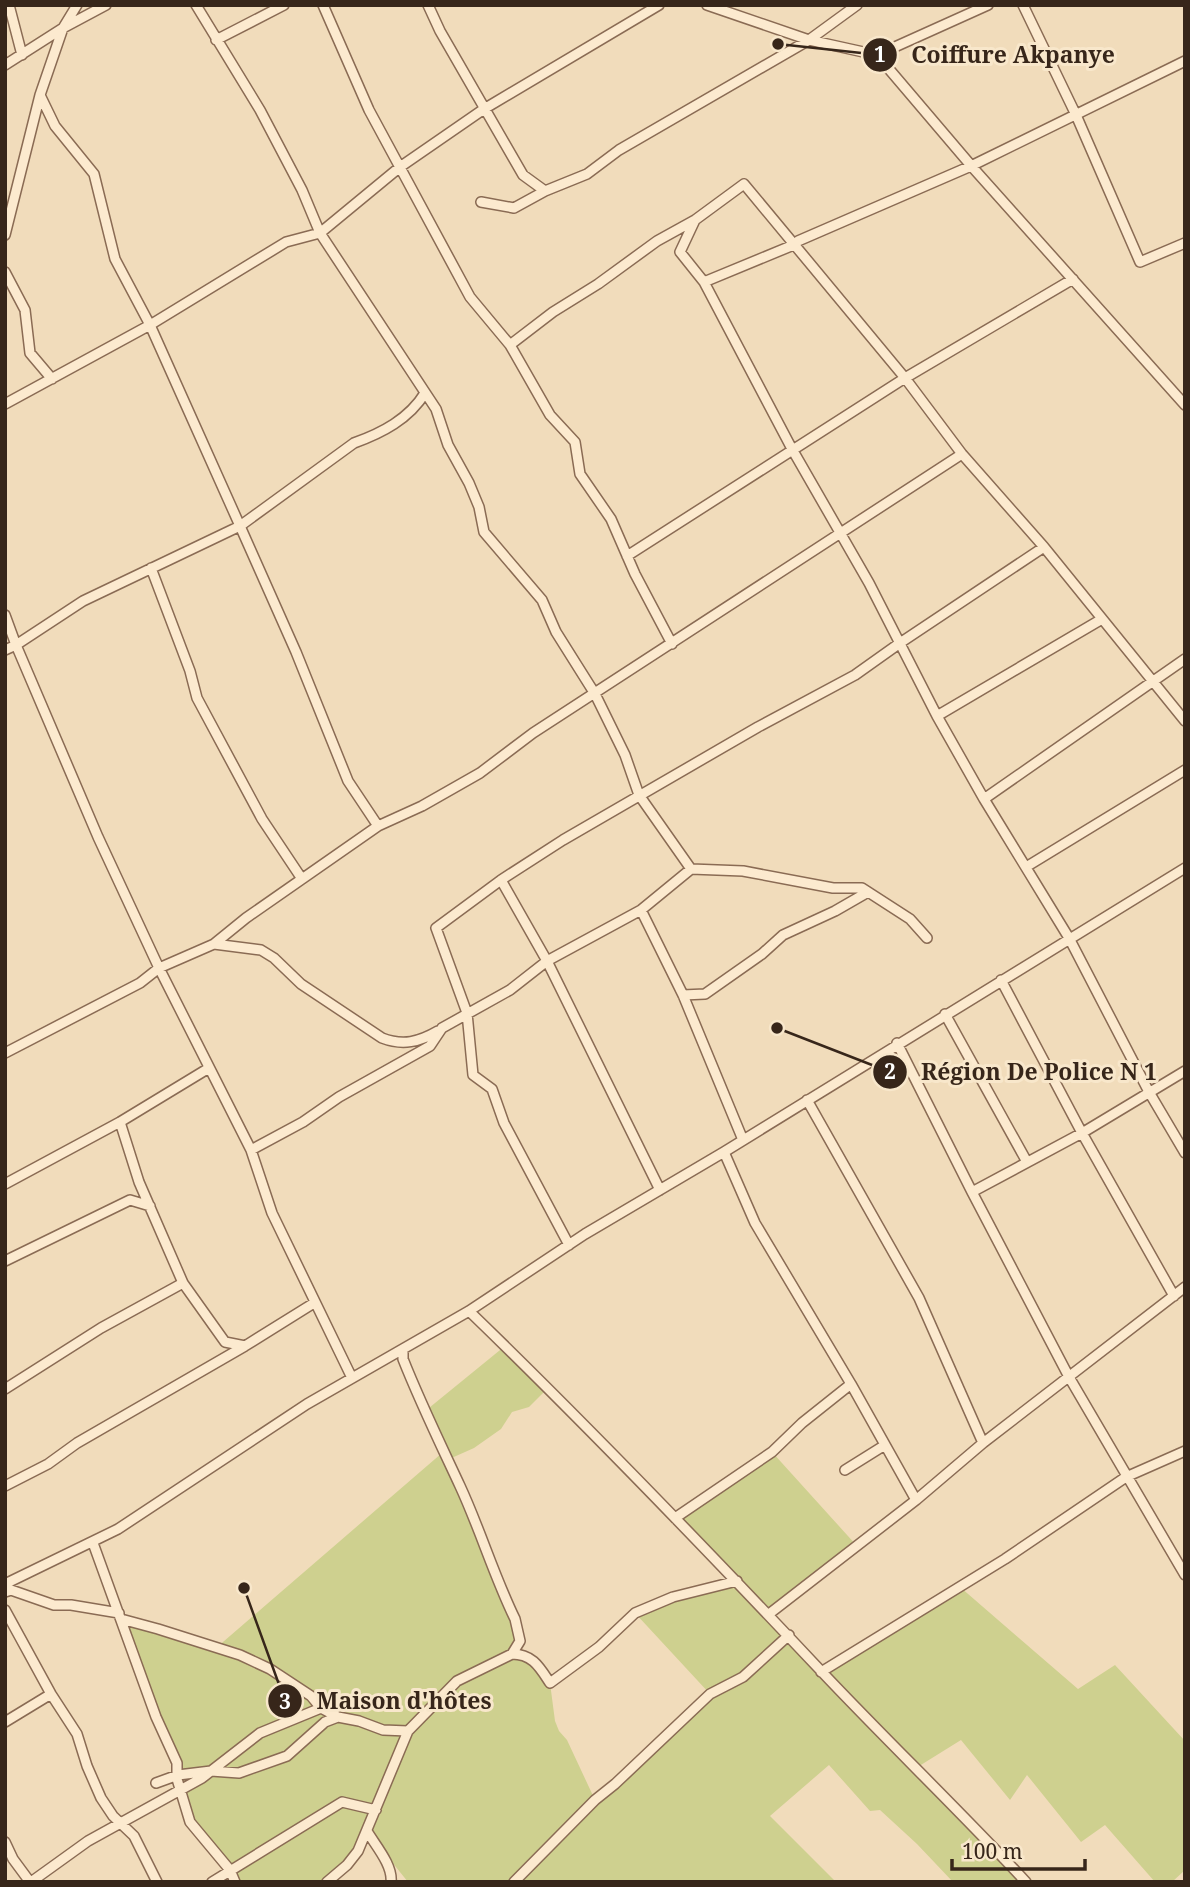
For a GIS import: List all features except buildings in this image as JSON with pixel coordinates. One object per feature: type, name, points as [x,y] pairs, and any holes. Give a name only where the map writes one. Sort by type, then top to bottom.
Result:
[{"type":"street","points":[[9,5],[22,55]]},
{"type":"street","points":[[5,235],[40,95],[63,28],[77,5]]},
{"type":"street","points":[[5,65],[63,28],[106,5]]},
{"type":"street","points":[[196,5],[260,110],[302,190],[320,233],[436,409],[448,445],[479,507],[484,532],[542,600],[556,632],[595,694],[625,755],[639,795],[691,869]]},
{"type":"street","points":[[216,40],[284,5]]},
{"type":"street","points":[[323,5],[369,110],[470,297],[510,345],[550,415],[575,442],[580,474],[611,519],[672,644]]},
{"type":"street","points":[[428,5],[440,31],[523,175],[545,191]]},
{"type":"street","points":[[5,404],[150,325],[286,243],[320,233],[400,167],[484,109],[659,5]]},
{"type":"street","points":[[706,5],[725,8],[809,40],[877,55],[988,5]]},
{"type":"street","points":[[481,202],[514,208],[545,191],[587,174],[619,150],[809,40],[857,5]]},
{"type":"street","points":[[1023,5],[1076,115],[1140,262],[1185,243]]},
{"type":"street","points":[[877,55],[971,166],[1185,405]]},
{"type":"street","points":[[704,282],[971,166],[1184,64]]},
{"type":"street","points":[[40,95],[55,126],[94,174],[116,260],[150,325],[240,526],[296,652],[348,781],[377,825]]},
{"type":"street","points":[[5,183],[18,179]]},
{"type":"street","points":[[510,345],[553,312],[598,284],[657,241],[695,220],[744,184],[905,378],[962,454],[1044,547],[1185,720]]},
{"type":"street","points":[[695,220],[680,252],[704,282],[937,716],[1069,938],[1149,1092],[1185,1153]]},
{"type":"street","points":[[5,272],[25,310],[30,353],[52,379]]},
{"type":"street","points":[[627,556],[905,378],[1073,279]]},
{"type":"street","points":[[5,650],[83,601],[240,526],[344,449],[374,436],[416,408],[425,393]]},
{"type":"street","points":[[5,1053],[141,983],[159,968],[214,944],[377,825],[422,806],[480,773],[533,733],[962,454]]},
{"type":"street","points":[[569,1245],[503,1123],[492,1089],[473,1075],[467,1013],[436,928],[501,880],[563,840],[855,675],[1044,547]]},
{"type":"street","points":[[151,568],[190,671],[197,698],[261,819],[302,879]]},
{"type":"street","points":[[5,615],[98,837],[159,968],[251,1150],[272,1213],[352,1378]]},
{"type":"street","points":[[937,716],[1102,619]]},
{"type":"street","points":[[984,799],[1185,659]]},
{"type":"street","points":[[1026,867],[1185,770]]},
{"type":"street","points":[[5,1584],[118,1529],[307,1404],[469,1311],[569,1245],[1185,868]]},
{"type":"street","points":[[214,944],[261,950],[274,958],[301,984],[382,1038],[396,1043],[422,1040],[510,990],[547,961],[641,910],[691,869],[743,871],[833,888],[862,888],[910,919],[927,938]]},
{"type":"street","points":[[501,880],[547,961],[660,1190]]},
{"type":"street","points":[[682,995],[705,994],[762,954],[783,935],[868,892]]},
{"type":"street","points":[[641,910],[682,995],[743,1140]]},
{"type":"street","points":[[1001,980],[1082,1133],[1174,1296]]},
{"type":"street","points":[[945,1014],[1027,1162]]},
{"type":"street","points":[[251,1150],[430,1046],[442,1028]]},
{"type":"street","points":[[897,1043],[971,1192],[1069,1377],[1185,1575]]},
{"type":"street","points":[[5,1184],[120,1122],[209,1068]]},
{"type":"street","points":[[971,1192],[1082,1133],[1185,1071]]},
{"type":"street","points":[[807,1100],[919,1298],[984,1443]]},
{"type":"street","points":[[120,1122],[150,1206],[183,1283],[225,1342],[245,1346]]},
{"type":"street","points":[[724,1152],[755,1223],[852,1384],[916,1500]]},
{"type":"street","points":[[5,1261],[76,1229],[130,1200],[150,1206]]},
{"type":"street","points":[[5,1389],[101,1328],[183,1283]]},
{"type":"street","points":[[769,1614],[1185,1287]]},
{"type":"street","points":[[6,1484],[48,1464],[77,1443],[314,1303]]},
{"type":"street","points":[[469,1311],[737,1581],[821,1672],[1026,1882]]},
{"type":"street","points":[[403,1350],[403,1359],[424,1412],[460,1485],[515,1619],[520,1641],[512,1654]]},
{"type":"street","points":[[675,1518],[772,1452],[802,1423],[852,1384]]},
{"type":"street","points":[[845,1470],[886,1445]]},
{"type":"street","points":[[821,1672],[1005,1559],[1126,1478],[1185,1451]]},
{"type":"street","points":[[93,1542],[156,1717],[177,1763],[180,1789],[190,1822],[230,1870],[235,1882]]},
{"type":"street","points":[[327,1882],[347,1865],[358,1851],[408,1731],[457,1681],[512,1654],[521,1654],[531,1658],[550,1684],[598,1647],[635,1613],[673,1597],[737,1581]]},
{"type":"street","points":[[5,1592],[11,1590],[54,1605],[71,1605],[120,1616],[240,1656],[270,1669],[311,1696],[321,1708],[338,1717],[373,1727],[408,1731]]},
{"type":"street","points":[[5,1610],[51,1694],[77,1734],[101,1798],[134,1836],[157,1882]]},
{"type":"street","points":[[514,1882],[594,1800],[615,1784],[710,1694],[743,1678],[789,1635]]},
{"type":"street","points":[[5,1722],[51,1694]]},
{"type":"street","points":[[5,1843],[30,1882],[47,1872],[71,1851],[202,1778],[260,1733],[321,1708]]},
{"type":"street","points":[[156,1783],[178,1775],[211,1771],[239,1773],[287,1756],[326,1722],[338,1717]]},
{"type":"street","points":[[212,1882],[342,1802],[376,1810]]},
{"type":"street","points":[[367,1831],[388,1867],[391,1882]]},
{"type":"green space","points":[[505,1346],[548,1388],[529,1407],[512,1412],[501,1429],[474,1448],[447,1460],[520,1641],[513,1654],[531,1658],[550,1683],[555,1721],[567,1740],[595,1800],[710,1694],[635,1613],[736,1581],[675,1518],[772,1452],[857,1546],[769,1614],[822,1670],[960,1587],[1078,1689],[1115,1665],[1185,1741],[1185,1870],[1172,1882],[1155,1882],[1105,1825],[1081,1842],[1027,1775],[1010,1800],[961,1740],[916,1768],[1023,1882],[953,1882],[880,1810],[870,1811],[829,1765],[770,1816],[836,1882],[408,1882],[367,1831],[350,1861],[327,1882],[237,1882],[190,1822],[177,1763],[121,1619],[216,1648],[442,1453],[424,1412]]},
{"type":"place","name":"Coiffure Akpanye","points":[[778,44]]},
{"type":"place","name":"Région De Police N 1","points":[[777,1028]]},
{"type":"place","name":"Maison d'hôtes","points":[[244,1588]]}]
